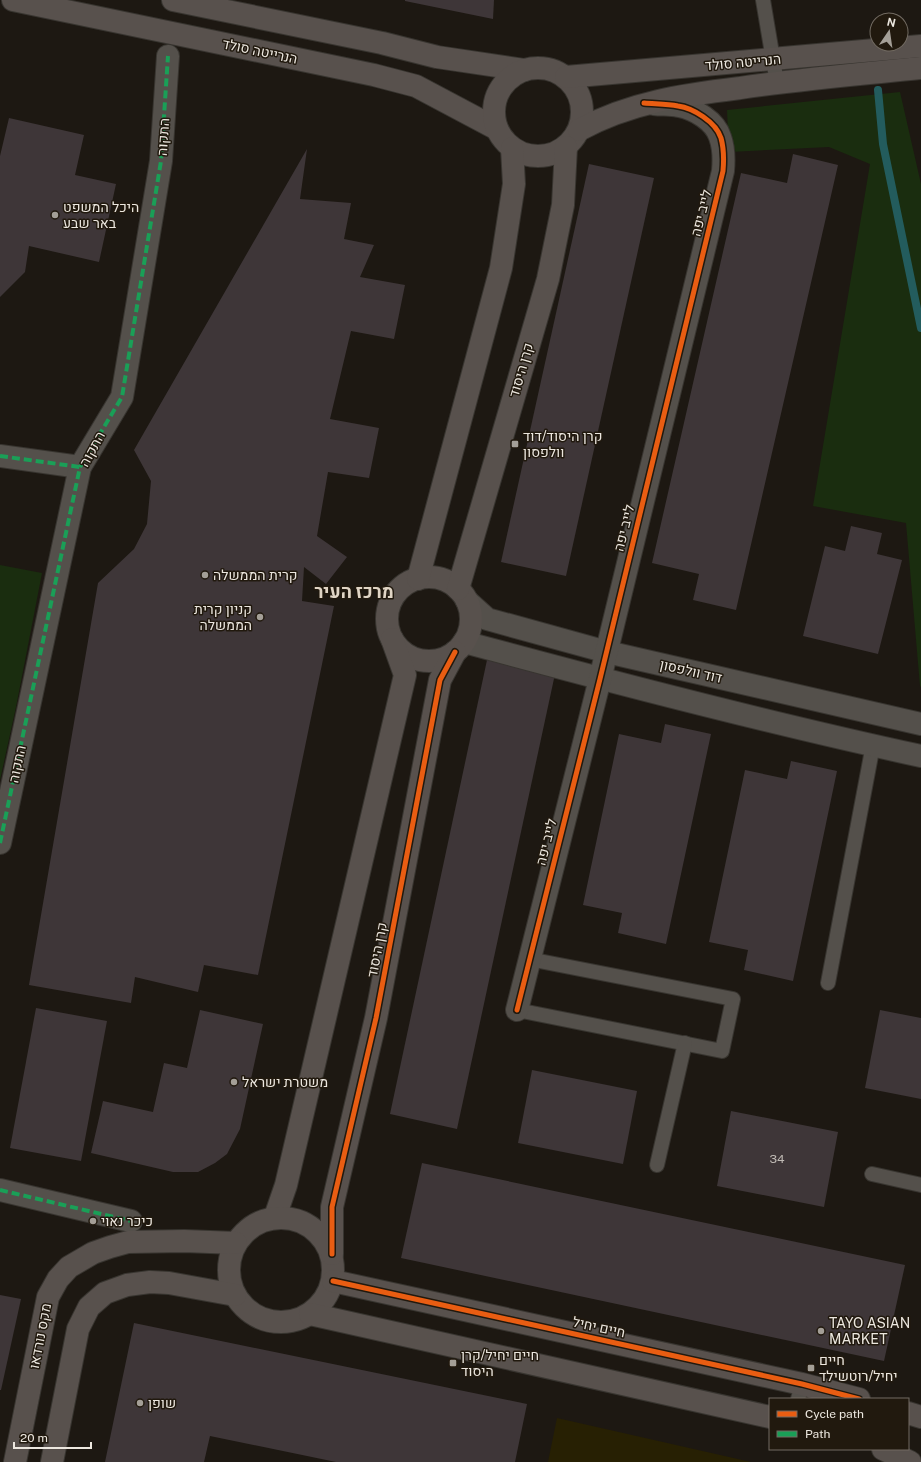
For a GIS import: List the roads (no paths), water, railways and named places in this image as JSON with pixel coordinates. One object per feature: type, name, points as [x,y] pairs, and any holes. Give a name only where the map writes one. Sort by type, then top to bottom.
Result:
[{"type":"street","name":"הנרייטה סולד","points":[[13,0],[374,75],[416,86],[497,129]]},
{"type":"street","points":[[173,0],[382,43],[437,57],[524,70]]},
{"type":"street","name":"הנרייטה סולד","points":[[566,78],[921,46]]},
{"type":"street","name":"התקוה","points":[[0,843],[80,468],[122,397],[161,161],[168,56]]},
{"type":"street","points":[[538,68],[553,70],[566,78],[576,88],[582,102],[583,116],[579,130],[573,140],[566,147],[556,153],[545,156],[528,155],[512,148],[505,142],[497,129],[494,118],[494,106],[498,94],[504,84],[513,75],[524,70],[538,68]]},
{"type":"street","name":"הנרייטה סולד","points":[[579,130],[644,103],[697,93],[921,68]]},
{"type":"street","name":"לייב יפה","points":[[517,1010],[607,652],[723,171],[724,154],[720,136],[711,123],[697,112],[680,106],[644,103]]},
{"type":"street","name":"קרן היסוד","points":[[462,595],[548,279],[563,205],[566,147]]},
{"type":"street","points":[[418,579],[501,268],[514,184],[512,148]]},
{"type":"street","points":[[0,456],[80,468]]},
{"type":"street","points":[[275,1217],[286,1185],[405,675],[392,639],[387,625],[387,610],[393,597],[401,587],[412,580],[425,577],[438,578],[450,582],[462,595],[471,614],[470,628],[459,647],[442,659],[427,661],[413,658],[401,650],[392,639]]},
{"type":"street","name":"דוד וולפסון","points":[[462,595],[488,619],[607,652],[921,724]]},
{"type":"street","name":"דוד וולפסון","points":[[459,647],[600,679],[921,756]]},
{"type":"street","name":"קרן היסוד","points":[[332,1254],[332,1206],[376,1018],[440,680],[459,647]]},
{"type":"street","points":[[0,1190],[131,1221]]},
{"type":"street","points":[[275,1217],[293,1218],[310,1225],[323,1238],[332,1254],[334,1267],[333,1281],[328,1294],[320,1305],[310,1314],[294,1321],[277,1322],[260,1318],[245,1308],[235,1295],[230,1283],[228,1270],[230,1258],[236,1243],[246,1231],[259,1222],[275,1217]]},
{"type":"street","name":"מקס נורדאו","points":[[15,1462],[48,1296],[58,1279],[69,1267],[93,1253],[128,1242],[184,1241],[236,1243]]},
{"type":"street","name":"חיים יחיל","points":[[333,1281],[800,1392],[851,1398]]},
{"type":"street","points":[[52,1462],[78,1329],[89,1307],[105,1293],[126,1284],[150,1282],[169,1283],[235,1295]]},
{"type":"street","points":[[310,1314],[769,1418]]},
{"type":"street","points":[[909,1413],[921,1417]]},
{"type":"street","points":[[885,1450],[910,1462]]},
{"type":"street","points":[[921,1457],[921,1462]]},
{"type":"lane","points":[[763,0],[777,83]]},
{"type":"lane","points":[[828,983],[873,745]]},
{"type":"lane","points":[[517,1010],[722,1050],[733,999],[529,959]]},
{"type":"lane","points":[[657,1165],[685,1043]]},
{"type":"lane","points":[[872,1174],[921,1185]]},
{"type":"waterway","points":[[878,90],[883,144],[921,328]]},
{"type":"place","name":"היכל המשפט באר שבע","points":[[55,215]]},
{"type":"place","name":"קרן היסוד/דוד וולפסון","points":[[515,444]]},
{"type":"place","name":"קרית הממשלה","points":[[205,575]]},
{"type":"place","name":"קניון קרית הממשלה","points":[[260,617]]},
{"type":"place","name":"משטרת ישראל","points":[[234,1082]]},
{"type":"place","name":"כיכר נאוי","points":[[93,1221]]},
{"type":"place","name":"TAYO ASIAN MARKET","points":[[821,1331]]},
{"type":"place","name":"חיים יחיל/קרן היסוד","points":[[453,1363]]},
{"type":"place","name":"חיים יחיל/רוטשילד","points":[[811,1368]]},
{"type":"place","name":"שופן","points":[[140,1403]]},
{"type":"district","name":"מרכז העיר","points":[[354,592]]}]
